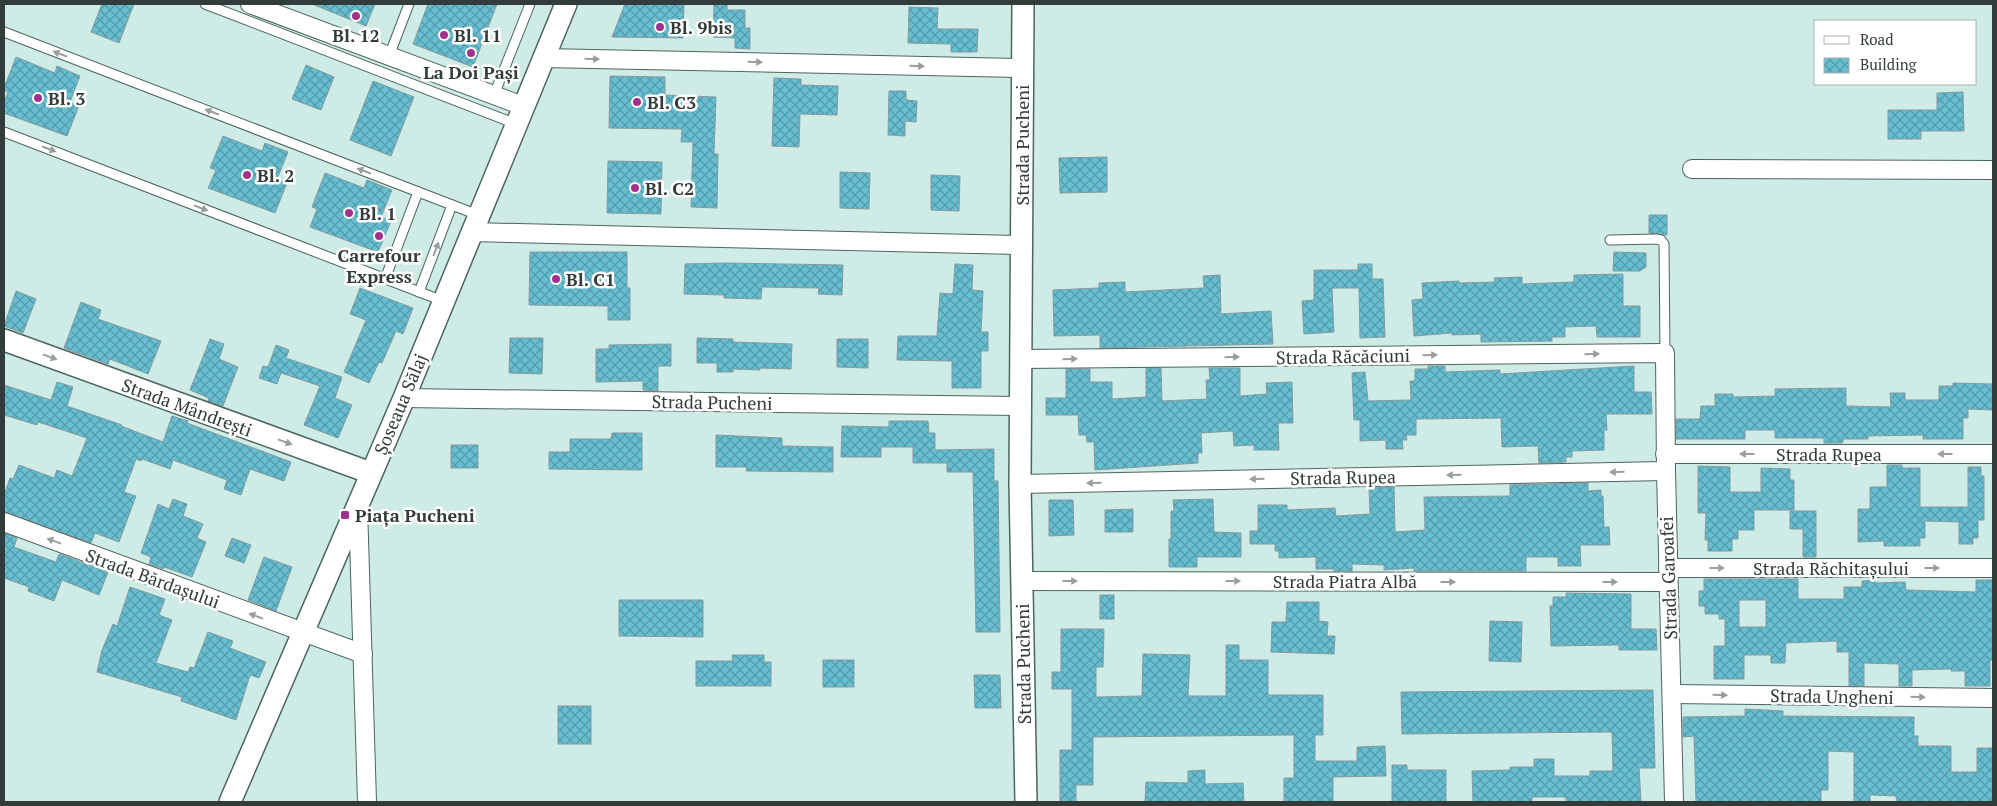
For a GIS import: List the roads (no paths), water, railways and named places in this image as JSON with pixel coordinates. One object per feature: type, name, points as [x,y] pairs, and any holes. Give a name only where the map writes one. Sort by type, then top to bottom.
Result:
[{"type":"street","points":[[250,4],[270,7],[389,56],[494,95],[520,115]]},
{"type":"street","name":"Șoseaua Sălaj","points":[[230,802],[404,398],[566,4]]},
{"type":"street","name":"Strada Pucheni","points":[[1023,4],[1020,484],[1026,802]]},
{"type":"street","points":[[544,58],[1022,68]]},
{"type":"street","points":[[1692,169],[1993,170]]},
{"type":"street","points":[[475,224],[1021,246]]},
{"type":"street","name":"Strada Mândrești","points":[[4,340],[371,473]]},
{"type":"street","name":"Strada Răcăciuni","points":[[1021,359],[1665,353]]},
{"type":"street","name":"Strada Garoafei","points":[[1665,353],[1665,462],[1674,802]]},
{"type":"street","name":"Strada Pucheni","points":[[404,398],[1020,406]]},
{"type":"street","name":"Strada Rupea","points":[[1020,484],[1665,462],[1993,454]]},
{"type":"street","points":[[358,503],[368,802]]},
{"type":"street","name":"Strada Bărdașului","points":[[4,522],[363,654]]},
{"type":"street","name":"Strada Răchitașului","points":[[1668,575],[1993,568]]},
{"type":"street","name":"Strada Piatra Albă","points":[[1021,581],[1668,575]]},
{"type":"street","name":"Strada Ungheni","points":[[1672,694],[1993,698]]},
{"type":"lane","points":[[205,4],[520,115]]},
{"type":"lane","points":[[389,56],[409,4]]},
{"type":"lane","points":[[494,95],[530,4]]},
{"type":"lane","points":[[4,32],[452,205],[475,224]]},
{"type":"lane","points":[[4,132],[443,301]]},
{"type":"lane","points":[[385,279],[418,192]]},
{"type":"lane","points":[[419,292],[452,205]]},
{"type":"lane","points":[[1610,240],[1656,239],[1661,240],[1664,244],[1665,353]]},
{"type":"place","name":"Bl. 12","points":[[356,16]]},
{"type":"place","name":"Bl. 9bis","points":[[660,27]]},
{"type":"place","name":"Bl. 11","points":[[444,35]]},
{"type":"place","name":"La Doi Pași","points":[[471,53]]},
{"type":"place","name":"Bl. 3","points":[[38,98]]},
{"type":"place","name":"Bl. C3","points":[[637,102]]},
{"type":"place","name":"Bl. 2","points":[[247,175]]},
{"type":"place","name":"Bl. C2","points":[[635,188]]},
{"type":"place","name":"Bl. 1","points":[[349,213]]},
{"type":"place","name":"Carrefour Express","points":[[379,236]]},
{"type":"place","name":"Bl. C1","points":[[556,279]]},
{"type":"place","name":"Piața Pucheni","points":[[345,515]]}]
